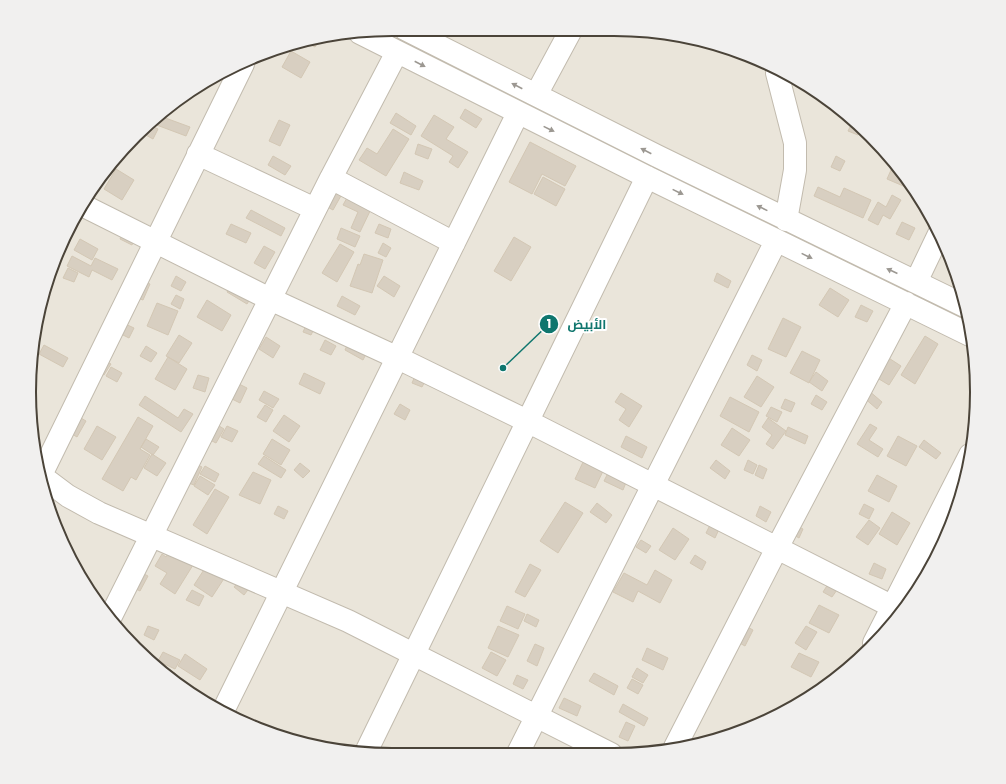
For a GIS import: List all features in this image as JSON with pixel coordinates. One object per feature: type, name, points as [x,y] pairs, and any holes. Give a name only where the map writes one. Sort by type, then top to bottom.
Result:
[{"type":"street","points":[[419,36],[786,220],[959,303]]},
{"type":"street","points":[[536,95],[568,36]]},
{"type":"street","points":[[368,37],[776,241],[965,332]]},
{"type":"street","points":[[112,612],[315,209],[397,52]]},
{"type":"street","points":[[44,467],[240,71]]},
{"type":"street","points":[[778,77],[795,144],[795,170],[786,220]]},
{"type":"street","points":[[225,706],[518,113]]},
{"type":"street","points":[[198,154],[315,209]]},
{"type":"street","points":[[368,747],[647,177]]},
{"type":"street","points":[[331,178],[454,244]]},
{"type":"street","points":[[88,208],[270,299],[398,358],[527,421],[896,609]]},
{"type":"street","points":[[521,748],[652,484],[776,241]]},
{"type":"street","points":[[916,282],[936,241]]},
{"type":"street","points":[[678,742],[777,548],[906,303]]},
{"type":"street","points":[[900,603],[959,477]]},
{"type":"street","points":[[47,481],[80,503],[150,535],[282,591],[414,654],[600,748]]},
{"type":"shaded area","points":[[614,36],[660,39],[706,48],[750,63],[812,96],[849,124],[866,140],[882,157],[910,194],[943,256],[958,300],[963,323],[967,346],[970,392],[967,438],[963,461],[958,484],[943,528],[910,590],[882,627],[866,644],[849,660],[812,688],[750,721],[706,736],[660,745],[614,748],[392,748],[346,745],[300,736],[256,721],[194,688],[157,660],[140,644],[124,627],[96,590],[73,549],[55,506],[43,461],[37,415],[37,369],[43,323],[55,278],[73,235],[96,194],[124,157],[157,124],[194,96],[235,73],[278,55],[323,43],[369,37]]},
{"type":"building","points":[[291,51],[310,62],[301,78],[282,67]]},
{"type":"building","points":[[465,109],[482,119],[476,128],[460,118]]},
{"type":"building","points":[[396,113],[416,126],[411,135],[390,123]]},
{"type":"building","points":[[434,115],[454,127],[446,139],[468,152],[458,168],[449,162],[453,156],[421,136]]},
{"type":"building","points":[[165,118],[190,127],[186,136],[156,125]]},
{"type":"building","points":[[279,120],[290,125],[280,146],[269,141]]},
{"type":"building","points":[[851,126],[859,133],[858,135],[848,131]]},
{"type":"building","points":[[154,127],[158,129],[153,139],[145,135]]},
{"type":"building","points":[[393,129],[409,139],[386,176],[359,160],[367,148],[377,154]]},
{"type":"building","points":[[530,142],[576,166],[565,186],[542,174],[532,194],[509,182]]},
{"type":"building","points":[[418,144],[432,149],[428,159],[415,154]]},
{"type":"building","points":[[273,156],[291,166],[285,175],[268,165]]},
{"type":"building","points":[[836,156],[845,161],[840,171],[831,167]]},
{"type":"building","points":[[116,169],[134,180],[122,200],[104,189]]},
{"type":"building","points":[[891,170],[893,171],[904,186],[887,179]]},
{"type":"building","points":[[404,172],[423,181],[419,190],[400,183]]},
{"type":"building","points":[[543,177],[565,189],[556,206],[534,194]]},
{"type":"building","points":[[818,187],[840,197],[844,188],[871,200],[863,218],[814,196]]},
{"type":"building","points":[[333,189],[342,194],[333,210],[324,205]]},
{"type":"building","points":[[892,195],[901,200],[890,219],[883,215],[878,225],[868,220],[878,202],[886,207]]},
{"type":"building","points":[[348,196],[372,207],[360,232],[351,228],[358,212],[343,205]]},
{"type":"building","points":[[251,210],[285,228],[281,236],[246,218]]},
{"type":"building","points":[[902,222],[915,228],[909,240],[896,234]]},
{"type":"building","points":[[231,224],[251,233],[246,243],[226,234]]},
{"type":"building","points":[[379,224],[391,229],[388,238],[375,233]]},
{"type":"building","points":[[341,228],[360,236],[355,247],[337,239]]},
{"type":"building","points":[[124,230],[136,235],[132,245],[120,239]]},
{"type":"building","points":[[514,237],[531,247],[511,281],[494,271]]},
{"type":"building","points":[[80,239],[98,249],[92,260],[74,250]]},
{"type":"building","points":[[383,243],[391,248],[386,257],[378,253]]},
{"type":"building","points":[[340,244],[354,252],[337,282],[322,273]]},
{"type":"building","points":[[264,246],[275,252],[265,269],[254,263]]},
{"type":"building","points":[[364,254],[383,260],[372,293],[350,286],[358,264],[360,265]]},
{"type":"building","points":[[72,256],[91,266],[95,258],[118,269],[112,280],[92,270],[89,277],[67,266]]},
{"type":"building","points":[[68,268],[78,273],[74,282],[63,278]]},
{"type":"building","points":[[717,273],[731,281],[728,288],[714,281]]},
{"type":"building","points":[[176,276],[186,282],[181,291],[171,286]]},
{"type":"building","points":[[384,276],[400,286],[394,297],[377,286]]},
{"type":"building","points":[[142,281],[150,284],[143,300],[135,297]]},
{"type":"building","points":[[233,282],[253,294],[247,304],[227,292]]},
{"type":"building","points":[[830,288],[849,300],[838,317],[819,305]]},
{"type":"building","points":[[176,295],[184,299],[180,309],[171,304]]},
{"type":"building","points":[[342,296],[360,306],[355,315],[337,306]]},
{"type":"building","points":[[207,300],[231,315],[222,331],[197,317]]},
{"type":"building","points":[[157,303],[178,311],[168,335],[147,326]]},
{"type":"building","points":[[861,305],[873,311],[867,322],[855,317]]},
{"type":"building","points":[[783,318],[801,327],[786,357],[768,349]]},
{"type":"building","points":[[308,321],[316,325],[311,335],[303,332]]},
{"type":"building","points":[[121,322],[134,328],[129,338],[117,332]]},
{"type":"building","points":[[179,335],[192,343],[179,363],[166,356]]},
{"type":"building","points":[[925,336],[938,344],[915,384],[901,375]]},
{"type":"building","points":[[266,337],[280,346],[273,358],[259,349]]},
{"type":"building","points":[[325,340],[336,346],[331,355],[320,350]]},
{"type":"building","points":[[349,341],[368,350],[363,360],[345,350]]},
{"type":"building","points":[[44,345],[68,358],[63,367],[39,354]]},
{"type":"building","points":[[146,346],[157,353],[151,362],[140,356]]},
{"type":"building","points":[[802,351],[820,360],[809,383],[790,373]]},
{"type":"building","points":[[881,353],[901,366],[889,385],[869,373]]},
{"type":"building","points":[[752,355],[762,360],[757,371],[747,365]]},
{"type":"building","points":[[168,357],[187,369],[175,390],[155,379]]},
{"type":"building","points":[[104,360],[111,364],[104,375],[97,371]]},
{"type":"building","points":[[111,367],[122,373],[117,382],[106,376]]},
{"type":"building","points":[[418,369],[429,374],[422,387],[412,383]]},
{"type":"building","points":[[816,372],[828,381],[822,391],[809,382]]},
{"type":"building","points":[[304,373],[325,383],[320,394],[299,384]]},
{"type":"building","points":[[198,375],[209,378],[205,392],[193,388]]},
{"type":"building","points":[[757,376],[774,387],[761,407],[744,397]]},
{"type":"building","points":[[237,383],[247,388],[240,403],[230,398]]},
{"type":"building","points":[[868,390],[882,402],[877,409],[863,397]]},
{"type":"building","points":[[264,391],[279,399],[273,408],[259,400]]},
{"type":"building","points":[[621,393],[642,406],[629,427],[619,420],[626,409],[615,402]]},
{"type":"building","points":[[816,395],[827,402],[822,410],[811,404]]},
{"type":"building","points":[[145,396],[178,418],[184,409],[193,414],[181,432],[139,405]]},
{"type":"building","points":[[730,397],[759,412],[749,432],[720,416]]},
{"type":"building","points":[[785,399],[795,403],[791,412],[781,408]]},
{"type":"building","points":[[400,404],[410,410],[405,420],[394,414]]},
{"type":"building","points":[[265,405],[273,410],[266,422],[257,417]]},
{"type":"building","points":[[771,407],[782,412],[777,422],[766,416]]},
{"type":"building","points":[[76,415],[86,421],[77,437],[67,431]]},
{"type":"building","points":[[284,415],[300,426],[289,442],[273,431]]},
{"type":"building","points":[[138,417],[153,426],[140,449],[150,455],[136,480],[131,477],[123,491],[102,479]]},
{"type":"building","points":[[768,418],[786,431],[773,449],[766,444],[772,435],[762,427]]},
{"type":"building","points":[[216,424],[224,429],[216,443],[208,439]]},
{"type":"building","points":[[870,424],[877,428],[869,440],[883,449],[878,457],[857,444]]},
{"type":"building","points":[[97,426],[116,437],[102,460],[84,449]]},
{"type":"building","points":[[227,426],[238,431],[232,442],[221,437]]},
{"type":"building","points":[[788,427],[808,436],[805,444],[785,435]]},
{"type":"building","points":[[732,428],[750,440],[739,456],[721,445]]},
{"type":"building","points":[[626,436],[647,447],[642,458],[621,447]]},
{"type":"building","points":[[898,436],[917,446],[906,466],[887,456]]},
{"type":"building","points":[[146,439],[159,447],[153,455],[141,447]]},
{"type":"building","points":[[272,439],[290,450],[281,465],[263,454]]},
{"type":"building","points":[[924,440],[941,453],[936,459],[919,447]]},
{"type":"building","points":[[152,454],[166,463],[157,476],[144,468]]},
{"type":"building","points":[[264,456],[286,470],[281,478],[258,464]]},
{"type":"building","points":[[584,460],[604,469],[595,488],[575,479]]},
{"type":"building","points":[[716,460],[730,471],[725,479],[710,468]]},
{"type":"building","points":[[748,460],[757,465],[753,474],[744,470]]},
{"type":"building","points":[[194,463],[202,467],[194,485],[186,482]]},
{"type":"building","points":[[300,463],[310,471],[303,478],[294,470]]},
{"type":"building","points":[[759,465],[767,469],[763,479],[755,475]]},
{"type":"building","points":[[205,466],[219,474],[215,482],[200,474]]},
{"type":"building","points":[[609,471],[627,480],[623,490],[604,481]]},
{"type":"building","points":[[253,472],[271,480],[260,504],[239,495]]},
{"type":"building","points":[[877,475],[897,486],[889,502],[868,491]]},
{"type":"building","points":[[200,476],[215,485],[208,495],[194,486]]},
{"type":"building","points":[[215,489],[229,497],[207,534],[193,525]]},
{"type":"building","points":[[565,502],[583,513],[558,553],[540,541]]},
{"type":"building","points":[[597,503],[612,515],[606,523],[590,512]]},
{"type":"building","points":[[864,504],[874,509],[869,519],[859,514]]},
{"type":"building","points":[[278,506],[288,511],[284,519],[274,514]]},
{"type":"building","points":[[760,506],[771,512],[766,522],[756,516]]},
{"type":"building","points":[[892,512],[910,523],[897,545],[879,534]]},
{"type":"building","points":[[869,520],[880,528],[868,545],[856,537]]},
{"type":"building","points":[[711,523],[720,527],[715,538],[706,533]]},
{"type":"building","points":[[794,524],[803,529],[799,538],[789,532]]},
{"type":"building","points":[[673,528],[689,539],[675,560],[659,550]]},
{"type":"building","points":[[641,540],[651,546],[646,553],[636,547]]},
{"type":"building","points":[[175,543],[198,557],[175,594],[160,584],[167,573],[155,566],[162,554],[166,557]]},
{"type":"building","points":[[695,555],[706,562],[702,570],[690,563]]},
{"type":"building","points":[[209,562],[227,574],[212,597],[194,585]]},
{"type":"building","points":[[874,563],[886,569],[882,579],[869,574]]},
{"type":"building","points":[[530,564],[541,570],[525,597],[515,592]]},
{"type":"building","points":[[655,570],[672,580],[660,603],[638,591],[633,602],[613,592],[624,573],[647,585]]},
{"type":"building","points":[[138,571],[148,576],[140,591],[130,586]]},
{"type":"building","points":[[240,580],[250,587],[244,595],[234,587]]},
{"type":"building","points":[[830,581],[839,587],[832,597],[823,592]]},
{"type":"building","points":[[192,590],[204,596],[199,606],[186,600]]},
{"type":"building","points":[[819,605],[839,615],[829,633],[809,623]]},
{"type":"building","points":[[507,606],[525,614],[518,629],[500,621]]},
{"type":"building","points":[[527,614],[539,620],[536,627],[524,621]]},
{"type":"building","points":[[744,625],[753,630],[745,646],[736,641]]},
{"type":"building","points":[[148,626],[159,630],[154,640],[144,635]]},
{"type":"building","points":[[498,626],[519,635],[508,657],[488,648]]},
{"type":"building","points":[[806,626],[817,632],[806,650],[795,643]]},
{"type":"building","points":[[535,644],[544,648],[537,666],[527,661]]},
{"type":"building","points":[[647,648],[668,658],[663,670],[642,660]]},
{"type":"building","points":[[163,652],[180,660],[175,669],[158,661]]},
{"type":"building","points":[[491,652],[506,660],[497,676],[482,668]]},
{"type":"building","points":[[799,653],[819,662],[811,677],[791,667]]},
{"type":"building","points":[[185,654],[207,669],[200,680],[178,666]]},
{"type":"building","points":[[637,668],[648,675],[643,683],[632,677]]},
{"type":"building","points":[[594,673],[618,686],[614,695],[589,681]]},
{"type":"building","points":[[517,675],[528,680],[523,689],[513,684]]},
{"type":"building","points":[[632,679],[643,685],[638,694],[627,688]]},
{"type":"building","points":[[564,698],[581,706],[577,716],[559,708]]},
{"type":"building","points":[[623,704],[648,718],[644,726],[619,712]]},
{"type":"building","points":[[626,722],[635,726],[628,741],[619,737]]},
{"type":"place","name":"الأبيض","points":[[503,368]]}]
